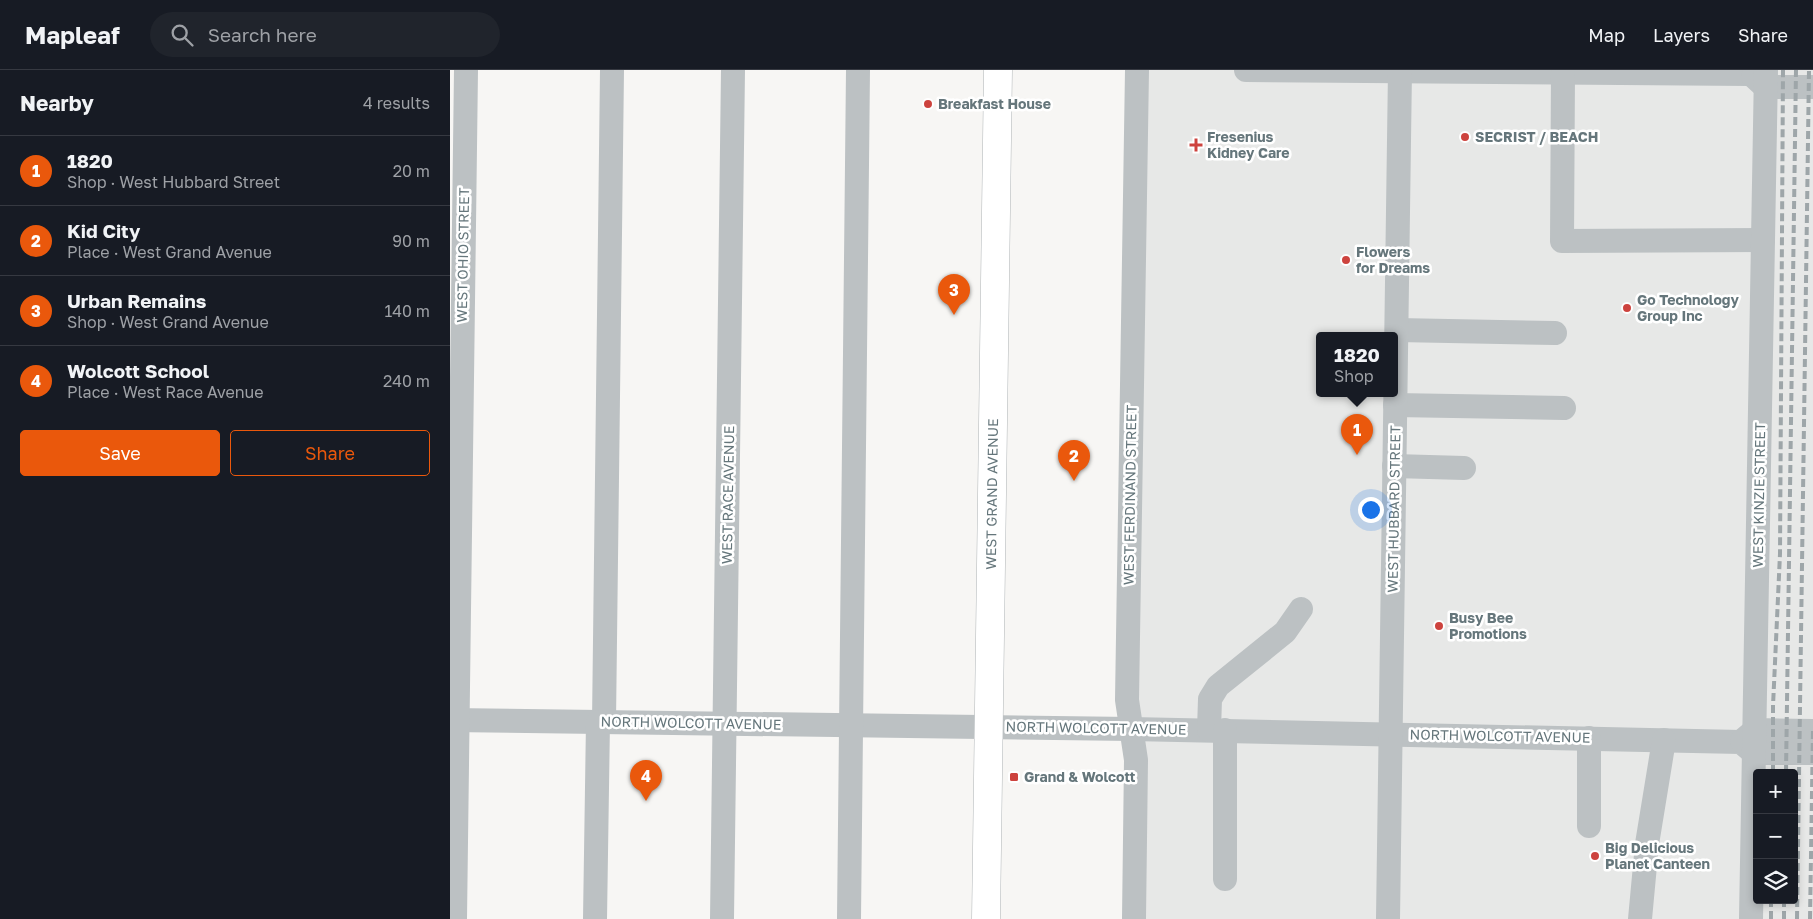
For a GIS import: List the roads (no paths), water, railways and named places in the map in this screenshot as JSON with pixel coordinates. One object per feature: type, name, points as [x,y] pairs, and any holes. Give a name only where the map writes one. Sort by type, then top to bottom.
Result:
[{"type":"main road","name":"WEST GRAND AVENUE","points":[[986,919],[998,70]]},
{"type":"street","name":"WEST OHIO STREET","points":[[455,919],[454,720],[458,129],[466,70]]},
{"type":"street","points":[[594,919],[601,722],[612,70]]},
{"type":"street","name":"WEST RACE AVENUE","points":[[722,919],[733,70]]},
{"type":"street","points":[[849,919],[858,70]]},
{"type":"street","name":"WEST FERDINAND STREET","points":[[1134,919],[1136,760],[1127,700],[1138,70]]},
{"type":"street","points":[[1246,70],[1759,75],[1813,87]]},
{"type":"street","name":"WEST HUBBARD STREET","points":[[1396,330],[1400,71]]},
{"type":"street","points":[[1563,73],[1562,241],[1763,240]]},
{"type":"street","name":"WEST KINZIE STREET","points":[[1751,919],[1750,742],[1763,240],[1759,75]]},
{"type":"street","points":[[1396,330],[1555,333]]},
{"type":"street","name":"WEST HUBBARD STREET","points":[[1388,919],[1395,397]]},
{"type":"street","points":[[1395,405],[1564,408]]},
{"type":"street","points":[[1394,466],[1464,468]]},
{"type":"street","points":[[1225,879],[1217,730],[1210,699],[1218,686],[1285,632],[1301,609]]},
{"type":"street","name":"NORTH WOLCOTT AVENUE","points":[[454,720],[1217,730],[1589,738],[1750,742],[1813,753]]},
{"type":"street","name":"NORTH WOLCOTT AVENUE","points":[[1750,742],[1813,731]]},
{"type":"street","points":[[1589,738],[1589,826]]},
{"type":"street","points":[[1640,919],[1647,844],[1664,740]]},
{"type":"railway","points":[[1773,769],[1773,706],[1780,554],[1783,70]]},
{"type":"railway","points":[[1786,769],[1796,70]]},
{"type":"railway","points":[[1797,919],[1809,70]]},
{"type":"railway","points":[[1810,919],[1813,729]]},
{"type":"railway","points":[[1771,904],[1771,919]]},
{"type":"railway","points":[[1784,904],[1784,919]]},
{"type":"place","name":"Breakfast House","points":[[928,104]]},
{"type":"place","name":"SECRIST / BEACH","points":[[1465,137]]},
{"type":"place","name":"Fresenius Kidney Care","points":[[1196,145]]},
{"type":"place","name":"Flowers for Dreams","points":[[1346,260]]},
{"type":"place","name":"Go Technology Group Inc","points":[[1627,308]]},
{"type":"place","name":"Urban Remains","points":[[954,315]]},
{"type":"place","name":"1820","points":[[1357,455]]},
{"type":"place","name":"Kid City","points":[[1074,481]]},
{"type":"place","name":"Busy Bee Promotions","points":[[1439,626]]},
{"type":"place","name":"Grand & Wolcott","points":[[1014,777]]},
{"type":"place","name":"Wolcott School","points":[[646,801]]},
{"type":"place","name":"Big Delicious Planet Canteen","points":[[1595,856]]}]
